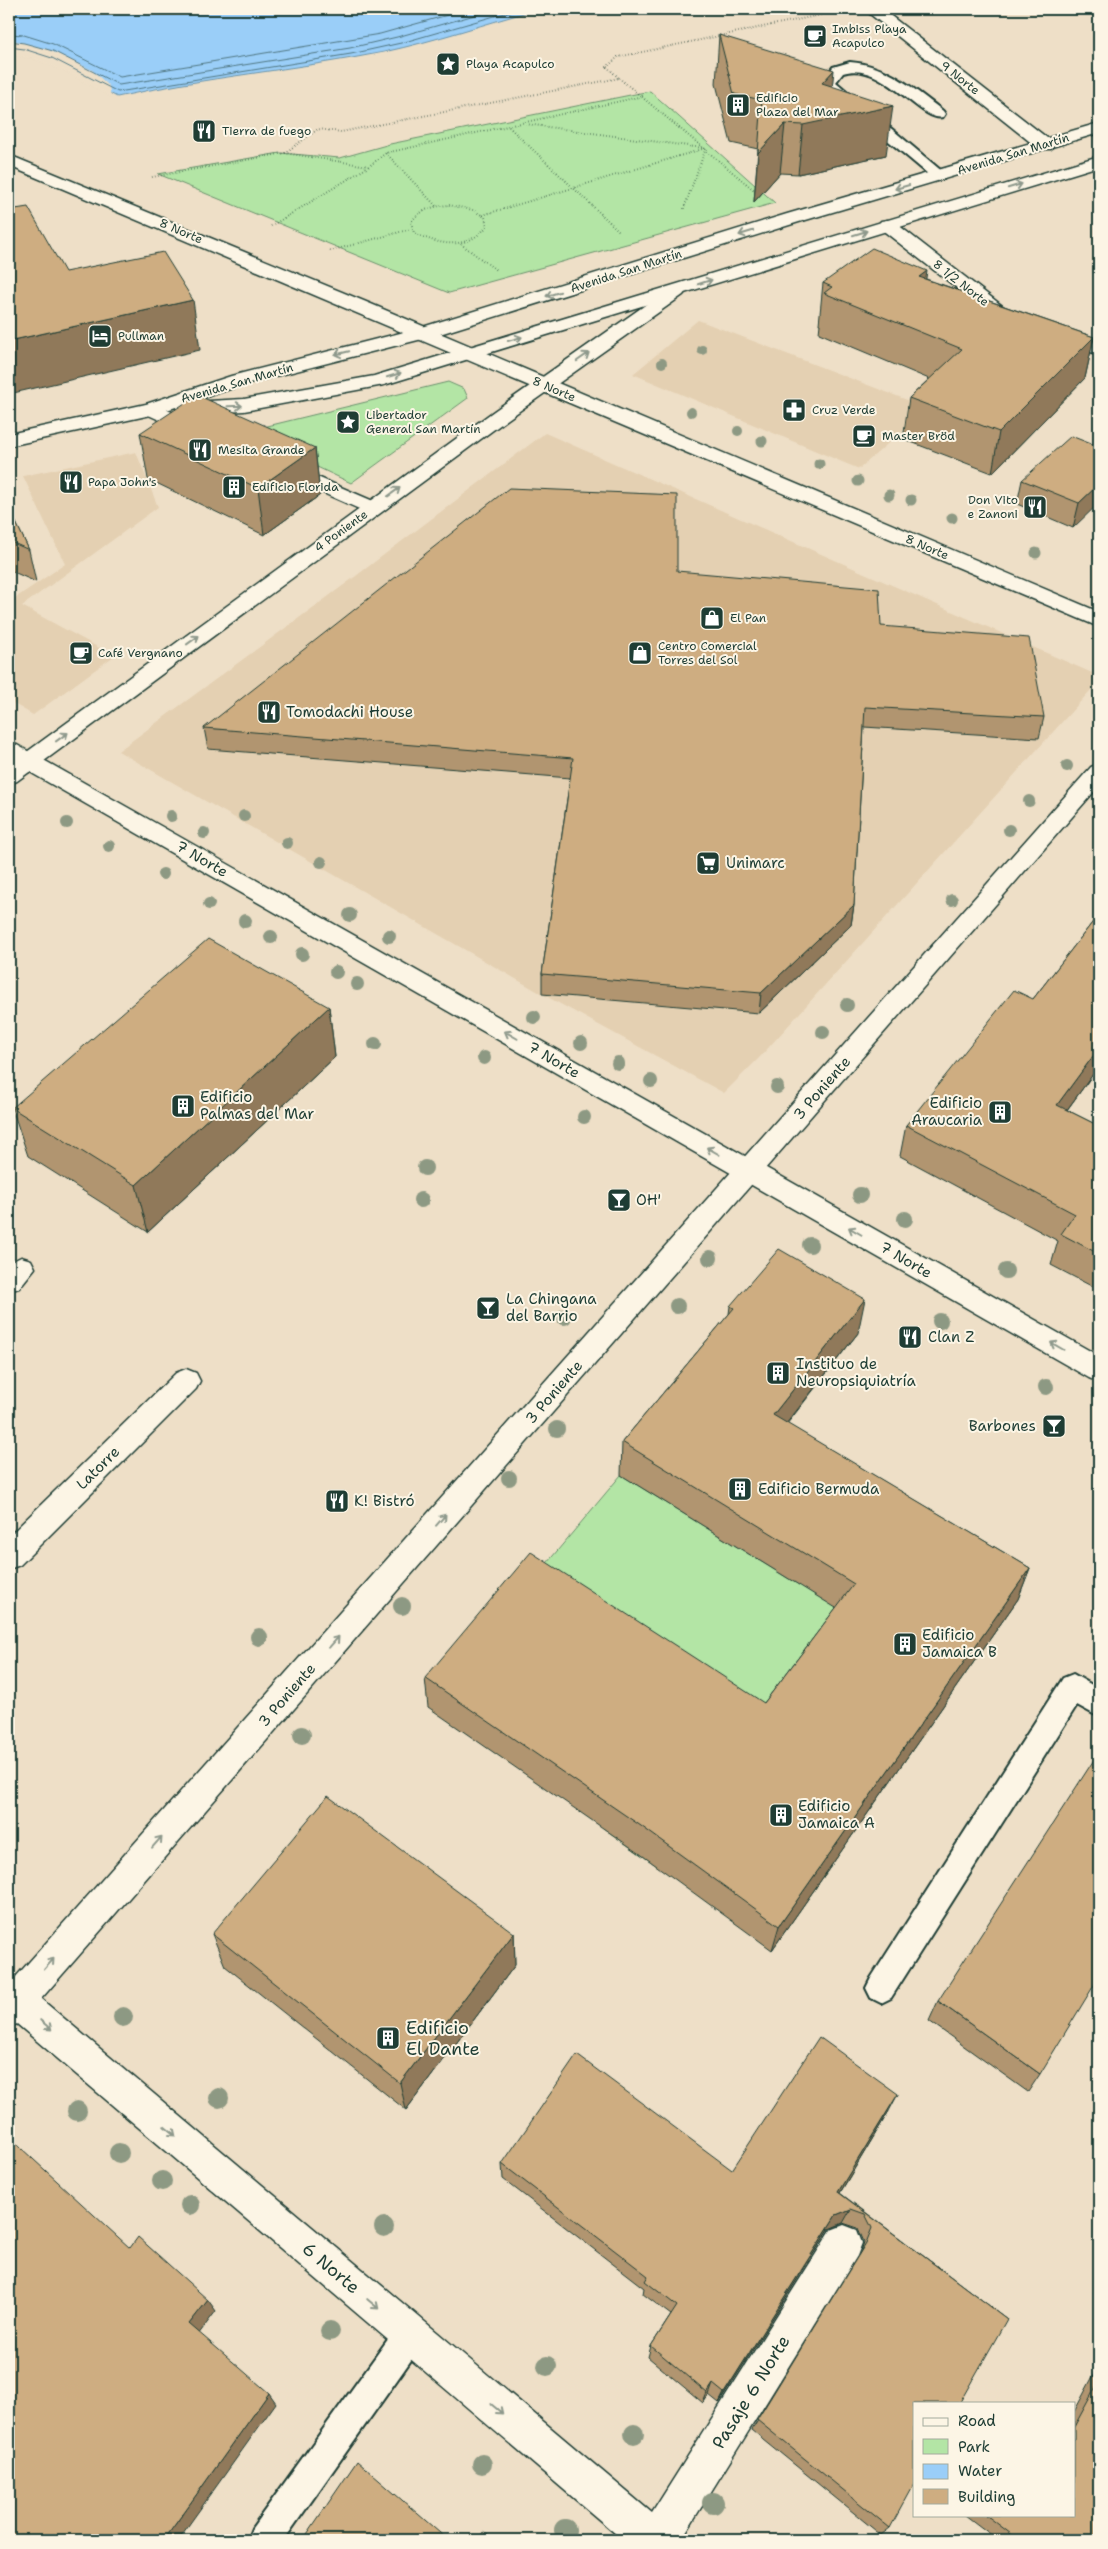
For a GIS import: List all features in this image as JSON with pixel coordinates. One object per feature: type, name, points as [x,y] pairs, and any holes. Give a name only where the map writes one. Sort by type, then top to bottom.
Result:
[{"type":"street","name":"9 Norte","points":[[875,10],[1045,145]]},
{"type":"street","name":"Avenida San Martín","points":[[9,440],[151,409],[238,380],[423,333],[793,218],[1099,128]]},
{"type":"street","name":"8 Norte","points":[[9,160],[230,251],[1099,620]]},
{"type":"street","name":"Avenida San Martín","points":[[151,409],[244,405],[377,381],[1099,161]]},
{"type":"street","name":"8 1/2 Norte","points":[[887,225],[999,312],[1026,322]]},
{"type":"street","name":"4 Poniente","points":[[15,762],[542,385],[677,291]]},
{"type":"street","points":[[1044,329],[1099,349]]},
{"type":"street","name":"Avenida San Martín","points":[[151,409],[214,437]]},
{"type":"street","points":[[268,461],[372,508]]},
{"type":"street","name":"7 Norte","points":[[15,762],[749,1171],[1099,1370]]},
{"type":"street","name":"3 Poniente","points":[[12,2001],[749,1171],[1099,772]]},
{"type":"street","name":"Latorre","points":[[9,1556],[186,1381]]},
{"type":"street","name":"6 Norte","points":[[12,2001],[653,2540]]},
{"type":"street","name":"Pasaje 6 Norte","points":[[658,2540],[844,2243]]},
{"type":"lane","points":[[938,114],[875,69],[851,67],[837,71],[828,83],[939,176]]},
{"type":"lane","points":[[881,1988],[1073,1688],[1099,1704]]},
{"type":"lane","points":[[264,2540],[410,2335]]},
{"type":"path","points":[[793,218],[768,202],[706,148],[607,67],[618,57],[835,12],[875,10]]},
{"type":"path","points":[[285,153],[318,129],[341,132],[619,78]]},
{"type":"path","points":[[230,251],[368,167],[386,153],[643,96]]},
{"type":"path","points":[[522,123],[706,148]]},
{"type":"path","points":[[508,126],[574,187],[649,263]]},
{"type":"path","points":[[483,215],[706,148]]},
{"type":"path","points":[[682,213],[706,148]]},
{"type":"path","points":[[152,177],[285,153],[368,167]]},
{"type":"path","points":[[386,153],[436,206]]},
{"type":"path","points":[[436,206],[472,208],[483,215],[488,221],[487,228],[483,234],[461,243],[432,242],[422,239],[411,229],[411,222],[415,216],[436,206]]},
{"type":"path","points":[[267,267],[411,229]]},
{"type":"shaded area","points":[[698,320],[928,408],[859,469],[633,374]]},
{"type":"shaded area","points":[[545,433],[1099,676],[1099,681],[760,1057],[724,1093],[542,994],[118,751],[352,579]]},
{"type":"shaded area","points":[[136,452],[158,507],[22,606],[114,656],[33,715],[9,701],[9,600],[11,601],[65,564],[23,476]]},
{"type":"green space","points":[[650,91],[775,203],[449,293],[158,174],[280,153],[340,158],[390,144]]},
{"type":"green space","points":[[448,382],[464,389],[468,398],[351,483],[243,432]]},
{"type":"green space","points":[[621,1475],[799,1585],[909,1531],[657,1866],[603,1828],[531,1582]]},
{"type":"water","points":[[9,9],[538,9],[384,52],[183,84],[117,97],[52,64],[9,52]]},
{"type":"pier","points":[[9,39],[47,49],[92,70],[109,86],[111,97],[69,73],[32,58],[9,55]]},
{"type":"building","points":[[719,35],[834,70],[822,83],[893,106],[803,125],[785,124],[758,153],[762,100],[734,94]]},
{"type":"building","points":[[28,207],[65,272],[163,252],[193,300],[9,341],[9,210]]},
{"type":"building","points":[[872,248],[927,271],[919,277],[1094,337],[999,432],[909,398],[962,349],[824,293],[832,287],[823,283]]},
{"type":"building","points":[[197,395],[315,448],[258,488],[140,433]]},
{"type":"building","points":[[1071,436],[1099,447],[1099,484],[1079,503],[1022,480]]},
{"type":"building","points":[[509,488],[677,495],[677,571],[879,589],[881,626],[1029,638],[1044,717],[865,707],[854,905],[761,993],[542,974],[573,758],[204,728]]},
{"type":"building","points":[[9,508],[29,550],[9,541]]},
{"type":"building","points":[[1099,914],[1099,1048],[1057,1105],[1099,1126],[1099,1254],[1061,1234],[1075,1214],[906,1125],[1014,990],[1033,999]]},
{"type":"building","points":[[208,939],[329,1007],[136,1185],[12,1108]]},
{"type":"building","points":[[779,1249],[865,1299],[773,1415],[1030,1568],[779,1926],[641,1826],[425,1678],[531,1552],[764,1703],[854,1584],[622,1442],[734,1308],[730,1306]]},
{"type":"building","points":[[1099,1752],[1099,1977],[1040,2074],[938,2001]]},
{"type":"building","name":"Edificio El Dante","points":[[328,1796],[514,1933],[400,2083],[212,1934]]},
{"type":"building","points":[[819,2037],[898,2094],[838,2192],[1007,2319],[960,2402],[913,2402],[913,2486],[890,2528],[757,2420],[866,2243],[872,2228],[865,2214],[851,2209],[836,2215],[724,2393],[713,2384],[707,2393],[651,2346],[677,2306],[645,2281],[648,2276],[502,2164],[577,2055],[732,2170]]},
{"type":"building","points":[[9,2137],[130,2248],[138,2237],[208,2300],[189,2324],[269,2393],[164,2540],[29,2540],[25,2536],[22,2540],[9,2540]]},
{"type":"building","points":[[1099,2381],[1099,2540],[1019,2540],[987,2516],[1076,2516],[1076,2423]]},
{"type":"building","points":[[357,2461],[448,2540],[303,2540]]},
{"type":"building","points":[[484,2532],[494,2540],[479,2540]]},
{"type":"place","name":"Imbiss Playa Acapulco","points":[[815,36]]},
{"type":"place","name":"Playa Acapulco","points":[[448,64]]},
{"type":"place","name":"Edificio Plaza del Mar","points":[[738,105]]},
{"type":"place","name":"Tierra de fuego","points":[[204,131]]},
{"type":"place","name":"Pullman","points":[[100,336]]},
{"type":"place","name":"Cruz Verde","points":[[794,410]]},
{"type":"place","name":"Libertador General San Martín","points":[[348,422]]},
{"type":"place","name":"Master Bröd","points":[[864,436]]},
{"type":"place","name":"Mesita Grande","points":[[200,450]]},
{"type":"place","name":"Papa John's","points":[[71,482]]},
{"type":"place","name":"Edificio Florida","points":[[234,487]]},
{"type":"place","name":"Don Vito e Zanoni","points":[[1035,507]]},
{"type":"place","name":"El Pan","points":[[712,618]]},
{"type":"place","name":"Café Vergnano","points":[[81,653]]},
{"type":"place","name":"Centro Comercial Torres del Sol","points":[[640,653]]},
{"type":"place","name":"Tomodachi House","points":[[269,712]]},
{"type":"place","name":"Unimarc","points":[[708,863]]},
{"type":"place","name":"Edificio Palmas del Mar","points":[[183,1106]]},
{"type":"place","name":"Edificio Araucaria","points":[[1000,1112]]},
{"type":"place","name":"OH'","points":[[619,1200]]},
{"type":"place","name":"La Chingana del Barrio","points":[[488,1308]]},
{"type":"place","name":"Clan Z","points":[[910,1337]]},
{"type":"place","name":"Instituo de Neuropsiquiatría","points":[[778,1373]]},
{"type":"place","name":"Barbones","points":[[1054,1426]]},
{"type":"place","name":"Edificio Bermuda","points":[[740,1489]]},
{"type":"place","name":"K! Bistró","points":[[337,1501]]},
{"type":"place","name":"Edificio Jamaica B","points":[[905,1644]]},
{"type":"place","name":"Edificio Jamaica A","points":[[781,1815]]},
{"type":"place","name":"Edificio El Dante","points":[[388,2038]]}]
